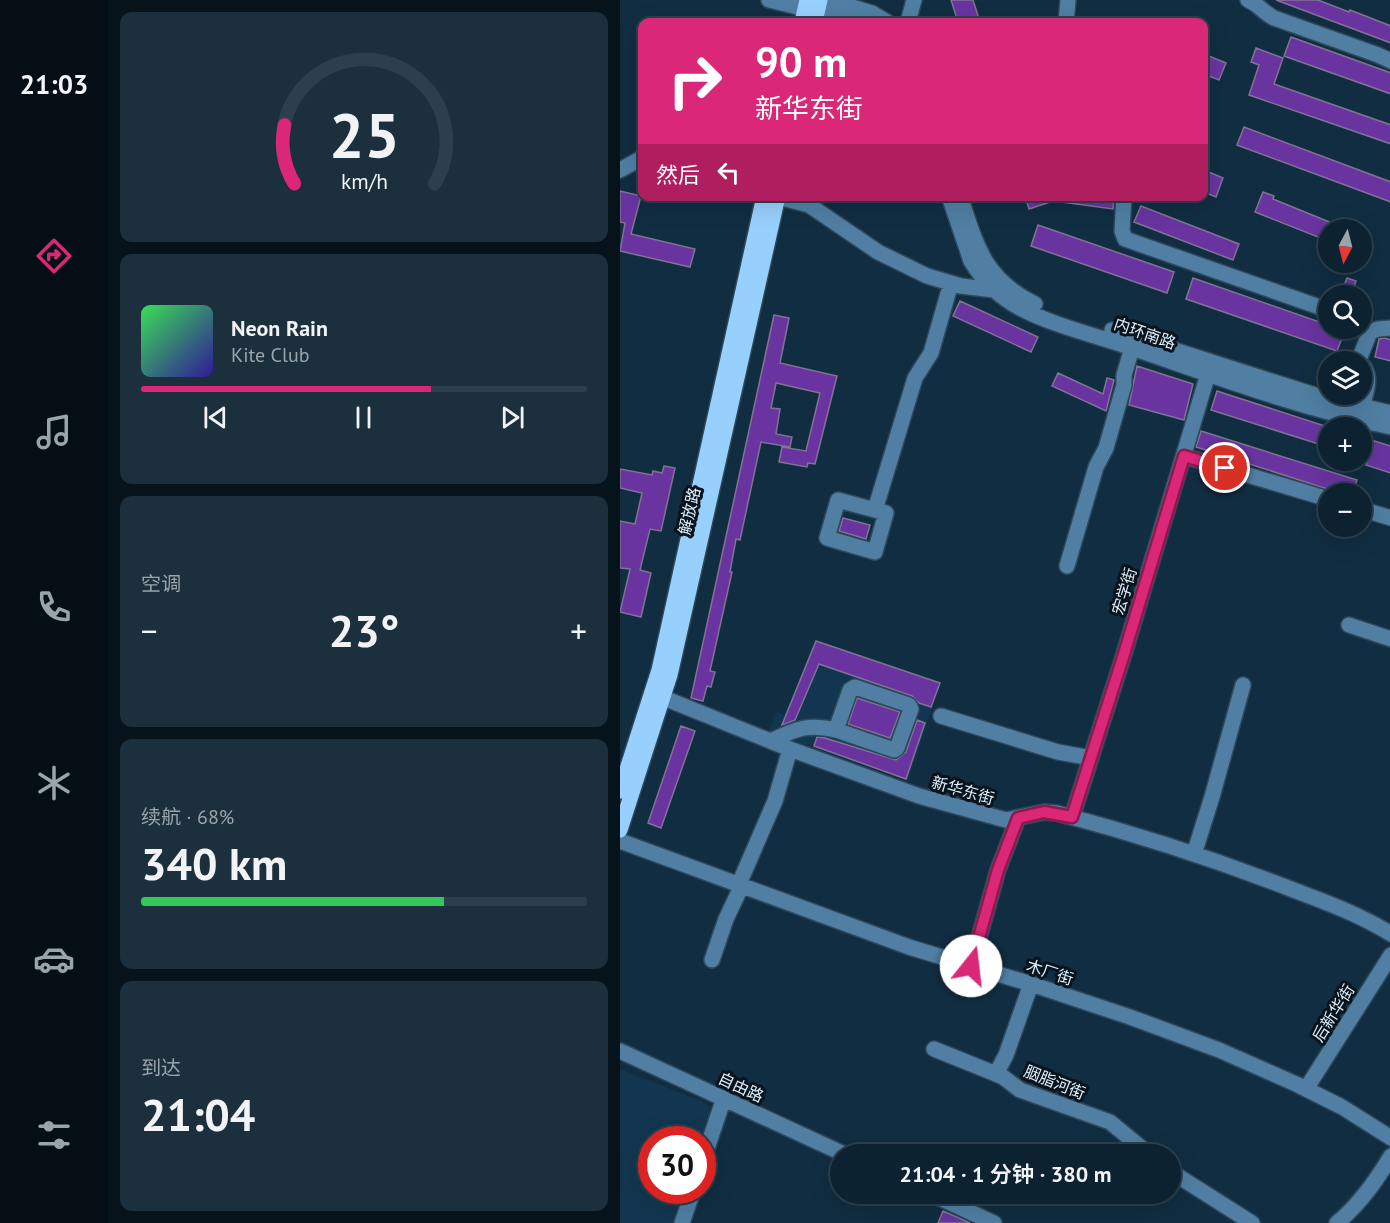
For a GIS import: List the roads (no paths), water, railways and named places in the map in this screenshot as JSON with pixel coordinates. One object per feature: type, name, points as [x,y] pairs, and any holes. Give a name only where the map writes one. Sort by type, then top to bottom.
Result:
[{"type":"main road","name":"解放路","points":[[620,791],[659,669],[763,201]]},
{"type":"main road","name":"解放路","points":[[620,830],[664,698],[777,201]]},
{"type":"street","points":[[769,0],[842,18]]},
{"type":"street","points":[[829,0],[872,13],[880,18]]},
{"type":"street","points":[[909,18],[914,0]]},
{"type":"street","points":[[1066,18],[1068,0]]},
{"type":"street","points":[[1253,1],[1265,14],[1274,18],[1391,61]]},
{"type":"street","points":[[620,170],[638,161]]},
{"type":"street","points":[[794,201],[809,205],[878,252],[927,276],[951,284],[994,290]]},
{"type":"street","name":"内环南路","points":[[951,201],[971,261],[984,280],[1003,298],[1029,312],[1208,374],[1319,409],[1391,427]]},
{"type":"street","name":"内环南路","points":[[962,201],[988,268],[1025,300],[1053,312],[1318,391]]},
{"type":"street","points":[[1124,201],[1122,231],[1123,237],[1127,240],[1318,307]]},
{"type":"street","points":[[875,510],[915,378],[931,353],[951,284]]},
{"type":"street","points":[[1372,330],[1391,328]]},
{"type":"street","points":[[1067,566],[1096,467],[1106,448],[1132,348]]},
{"type":"street","name":"宏学街","points":[[1072,817],[1208,374]]},
{"type":"street","name":"内环南路","points":[[1357,405],[1391,413]]},
{"type":"street","points":[[1184,456],[1318,496]]},
{"type":"street","points":[[1372,512],[1391,518]]},
{"type":"street","points":[[1349,625],[1391,639]]},
{"type":"street","points":[[1194,854],[1243,685]]},
{"type":"street","points":[[773,740],[798,729],[820,727],[836,730],[894,750],[897,748],[911,709],[909,705],[855,687],[851,690],[836,730]]},
{"type":"street","name":"新华东街","points":[[664,698],[773,740],[790,749],[919,796],[1006,820],[1044,812],[1136,834],[1235,867],[1364,918],[1391,934]]},
{"type":"street","points":[[941,716],[1058,752],[1091,758]]},
{"type":"street","points":[[712,960],[726,919],[775,801],[790,749]]},
{"type":"street","points":[[971,966],[998,870],[1018,818]]},
{"type":"street","name":"木厂街","points":[[620,841],[909,947],[1031,984],[1219,1050],[1342,1107],[1391,1138]]},
{"type":"street","name":"后新华街","points":[[1306,1089],[1391,955]]},
{"type":"street","name":"胭脂河街","points":[[1031,984],[1006,1056],[996,1074],[1004,1077],[1020,1090],[1110,1122],[1137,1144]]},
{"type":"street","points":[[934,1049],[996,1074]]},
{"type":"street","name":"自由路","points":[[620,1051],[830,1148]]},
{"type":"street","points":[[715,1126],[724,1098]]},
{"type":"street","points":[[1337,1223],[1349,1213],[1376,1181],[1391,1156]]},
{"type":"street","points":[[1181,1178],[1252,1223]]},
{"type":"street","points":[[682,1223],[689,1204]]},
{"type":"street","points":[[953,1204],[994,1223]]}]
